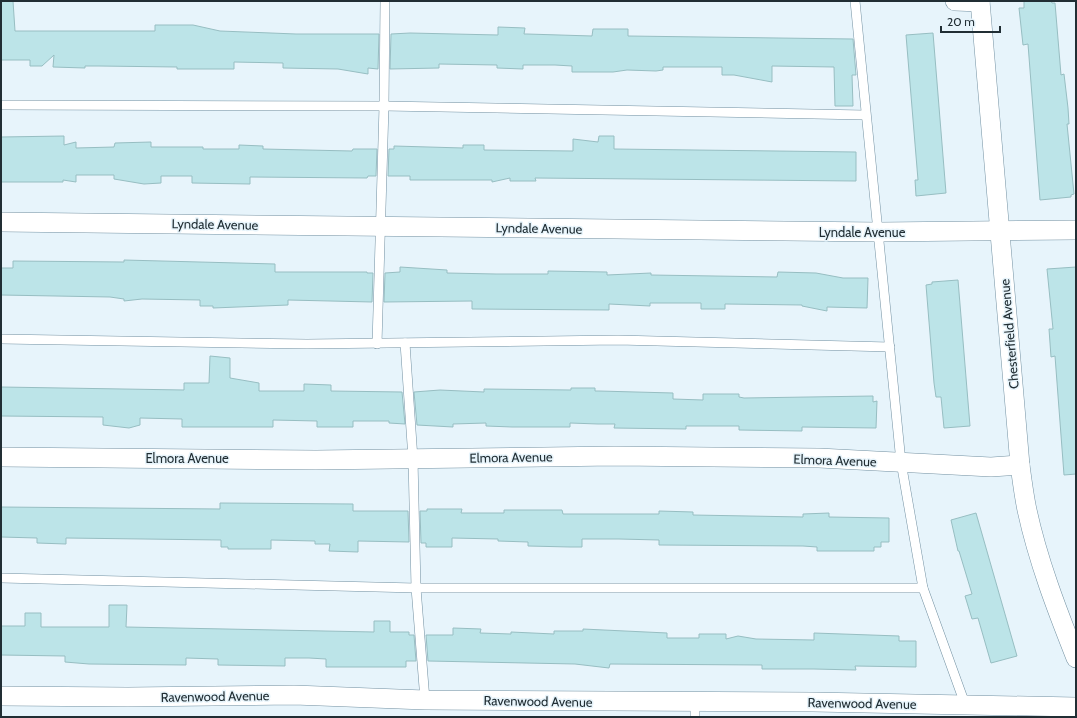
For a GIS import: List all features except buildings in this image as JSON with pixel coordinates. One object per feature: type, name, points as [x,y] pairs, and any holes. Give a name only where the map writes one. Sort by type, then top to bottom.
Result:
[{"type":"street","points":[[955,1],[980,2]]},
{"type":"street","name":"Chesterfield Avenue","points":[[980,2],[1020,465],[1026,509],[1046,579],[1076,658]]},
{"type":"street","name":"Lyndale Avenue","points":[[1,222],[880,232],[1000,232],[1076,230]]},
{"type":"street","name":"Elmora Avenue","points":[[1,457],[413,459],[622,456],[819,458],[991,467],[1020,465]]},
{"type":"street","name":"Ravenwood Avenue","points":[[1,696],[128,697],[294,695],[695,709],[965,704],[1076,707]]},
{"type":"lane","points":[[377,344],[384,106],[385,1]]},
{"type":"lane","points":[[855,1],[865,115],[880,232],[901,462],[923,588],[965,704]]},
{"type":"lane","points":[[1,105],[384,106],[865,115]]},
{"type":"lane","points":[[1,339],[307,344],[618,340],[890,347]]},
{"type":"lane","points":[[405,343],[413,459],[416,588],[425,700]]},
{"type":"lane","points":[[1,578],[416,588],[923,588]]}]
